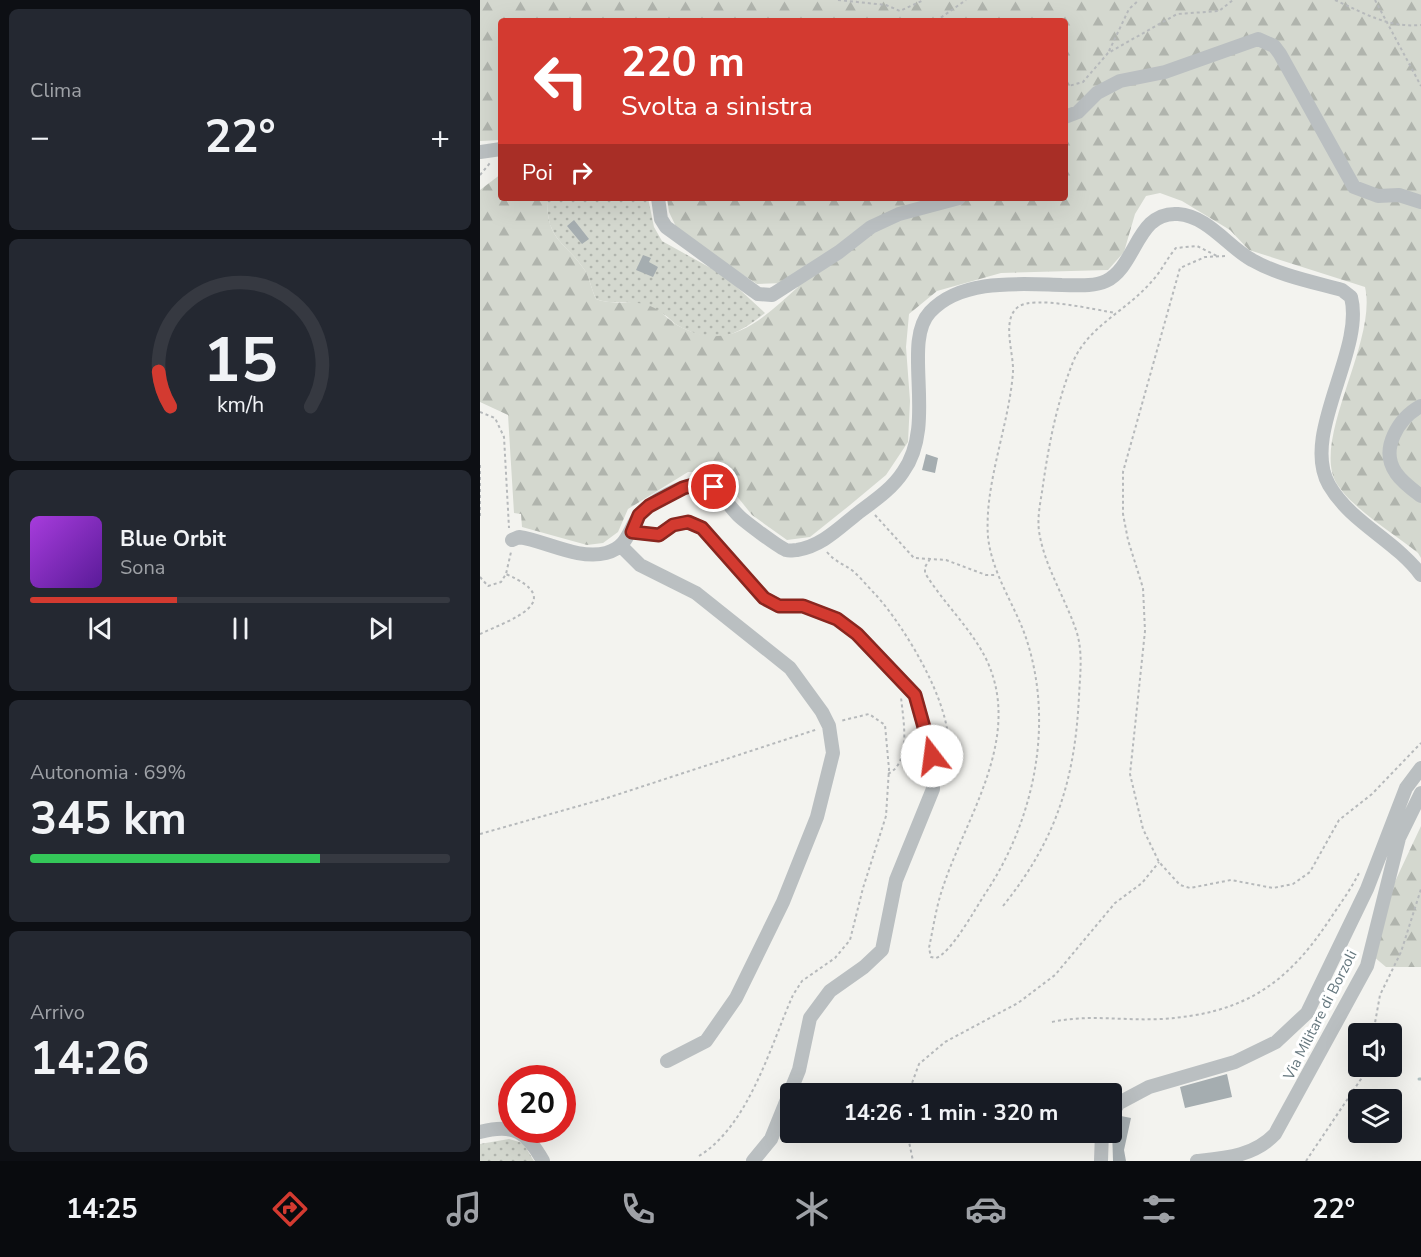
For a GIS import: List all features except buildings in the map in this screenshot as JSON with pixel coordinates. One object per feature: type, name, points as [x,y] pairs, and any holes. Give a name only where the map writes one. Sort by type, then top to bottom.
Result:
[{"type":"street","points":[[1068,116],[1078,112],[1097,93],[1120,81],[1165,72],[1258,39],[1274,46],[1280,54],[1353,187],[1378,196],[1399,195],[1421,202]]},
{"type":"street","points":[[480,152],[498,149]]},
{"type":"street","points":[[658,201],[661,219],[676,236],[758,294],[772,295],[839,252],[871,227],[899,214],[948,201]]},
{"type":"street","points":[[512,540],[519,537],[533,539],[587,554],[605,554],[621,546],[632,532],[639,515],[649,506],[683,488],[700,483],[714,487],[739,517],[786,550],[798,550],[823,542],[870,504],[904,472],[915,450],[920,429],[917,347],[921,326],[929,313],[941,303],[965,292],[999,284],[1084,285],[1103,283],[1120,272],[1140,234],[1163,214],[1181,214],[1219,233],[1250,260],[1342,290],[1351,297],[1355,310],[1351,336],[1324,435],[1323,461],[1328,482],[1339,500],[1353,514],[1379,533],[1412,563],[1421,575]]},
{"type":"street","points":[[1421,406],[1401,421],[1394,433],[1390,458],[1396,473],[1421,496]]},
{"type":"street","points":[[632,532],[659,535],[673,525],[688,522],[702,528],[713,538],[764,598],[779,606],[803,606],[837,619],[873,650],[915,695],[932,756],[933,789],[896,880],[882,950],[864,967],[830,991],[810,1018],[799,1070],[771,1139],[753,1161]]},
{"type":"street","points":[[621,546],[640,565],[696,593],[790,668],[822,711],[829,726],[832,753],[817,817],[783,902],[736,998],[706,1041],[667,1061]]},
{"type":"street","points":[[1122,1101],[1149,1087],[1235,1062],[1276,1042],[1307,1012],[1367,889],[1406,788],[1421,768]]},
{"type":"street","name":"Via Militare di Borzoli","points":[[1197,1161],[1250,1152],[1263,1146],[1275,1134],[1367,966],[1399,838],[1421,793]]},
{"type":"street","points":[[480,1132],[498,1130],[524,1134],[532,1141],[543,1161]]},
{"type":"street","points":[[1101,1161],[1102,1143]]},
{"type":"path","points":[[838,0],[886,5],[900,11],[924,0]]},
{"type":"path","points":[[940,18],[966,0]]},
{"type":"path","points":[[1068,86],[1083,82],[1108,53],[1121,23],[1139,0]]},
{"type":"path","points":[[1108,53],[1177,14],[1219,10],[1233,0]]},
{"type":"path","points":[[1335,0],[1389,24],[1421,25]]},
{"type":"path","points":[[1375,0],[1421,86]]},
{"type":"path","points":[[1003,906],[1047,840],[1070,780],[1078,718],[1081,652],[1077,633],[1042,544],[1039,529],[1051,433],[1074,360],[1093,333],[1153,281],[1176,248],[1197,246],[1217,256]]},
{"type":"path","points":[[1250,260],[1217,256],[1191,261],[1180,268],[1123,472],[1123,514],[1128,540],[1143,588],[1145,631],[1130,774],[1143,829],[1159,861],[1180,885],[1190,888],[1231,880],[1273,888],[1293,884],[1310,872],[1339,820],[1372,794],[1421,743]]},
{"type":"path","points":[[930,559],[925,567],[925,573],[978,644],[988,664],[994,684],[998,715],[996,739],[987,774],[941,890],[929,948],[929,954],[933,958],[940,957],[949,946],[996,877],[1015,840],[1027,807],[1037,757],[1037,684],[1023,629],[997,575],[988,539],[988,521],[1011,396],[1013,363],[1009,322],[1019,306],[1028,303],[1051,303],[1116,313]]},
{"type":"path","points":[[480,412],[495,418],[504,437],[508,520],[512,540],[506,574],[501,582],[488,586],[480,577]]},
{"type":"path","points":[[480,465],[482,475],[480,518]]},
{"type":"path","points":[[870,504],[872,512],[914,558],[946,560],[986,574],[997,575]]},
{"type":"path","points":[[823,542],[833,560],[853,572],[878,597],[915,646],[934,688],[946,725],[949,753],[941,771]]},
{"type":"path","points":[[480,634],[527,613],[533,602],[532,592],[527,583],[506,574]]},
{"type":"path","points":[[888,774],[896,771],[902,759],[901,693]]},
{"type":"path","points":[[480,834],[607,798],[772,742],[869,714],[878,718],[885,725],[888,774],[886,816],[863,888],[850,940],[835,958],[802,981],[792,995],[751,1092],[737,1117],[727,1134],[699,1156]]},
{"type":"path","points":[[912,1083],[919,1064],[945,1042],[1018,1003],[1056,975],[1115,903],[1142,883],[1159,861]]},
{"type":"path","points":[[1052,1022],[1075,1017],[1160,1019],[1200,1015],[1252,998],[1281,979],[1313,945],[1360,872]]},
{"type":"path","points":[[1375,1023],[1380,995],[1401,952],[1421,889]]},
{"type":"path","points":[[1306,1161],[1361,1077]]},
{"type":"path","points":[[909,1143],[913,1161]]},
{"type":"green space","points":[[480,0],[1421,0],[1421,558],[1418,553],[1353,503],[1337,484],[1331,465],[1337,417],[1362,335],[1366,309],[1365,287],[1249,250],[1230,230],[1182,201],[1160,193],[1146,196],[1135,214],[1124,252],[1108,270],[1001,273],[937,291],[909,314],[906,347],[910,401],[908,442],[886,475],[810,537],[787,540],[752,515],[728,485],[709,472],[688,472],[628,509],[618,532],[603,543],[587,545],[522,527],[521,514],[514,513],[508,415],[480,402],[480,190],[498,176],[498,201],[547,201],[550,224],[554,233],[586,272],[596,299],[643,304],[654,308],[677,325],[695,333],[712,336],[728,335],[756,322],[798,287],[785,283],[757,284],[679,233],[669,212],[667,201],[1068,201],[1068,18],[498,18],[498,140],[480,141]]},
{"type":"green space","points":[[547,201],[649,201],[654,227],[662,241],[725,276],[765,313],[754,322],[733,333],[713,337],[690,332],[665,315],[643,306],[596,299],[586,272],[554,233]]},
{"type":"green space","points":[[1421,826],[1421,967],[1386,967],[1367,951],[1377,920]]},
{"type":"green space","points":[[498,1141],[498,1143],[523,1143],[534,1161],[480,1161],[480,1144]]},
{"type":"route","points":[[714,487],[700,483],[683,488],[649,506],[639,515],[632,532],[647,536],[659,535],[673,525],[688,522],[702,528],[713,538],[764,598],[779,606],[803,606],[837,619],[857,634],[884,660],[915,695],[932,756]]}]
